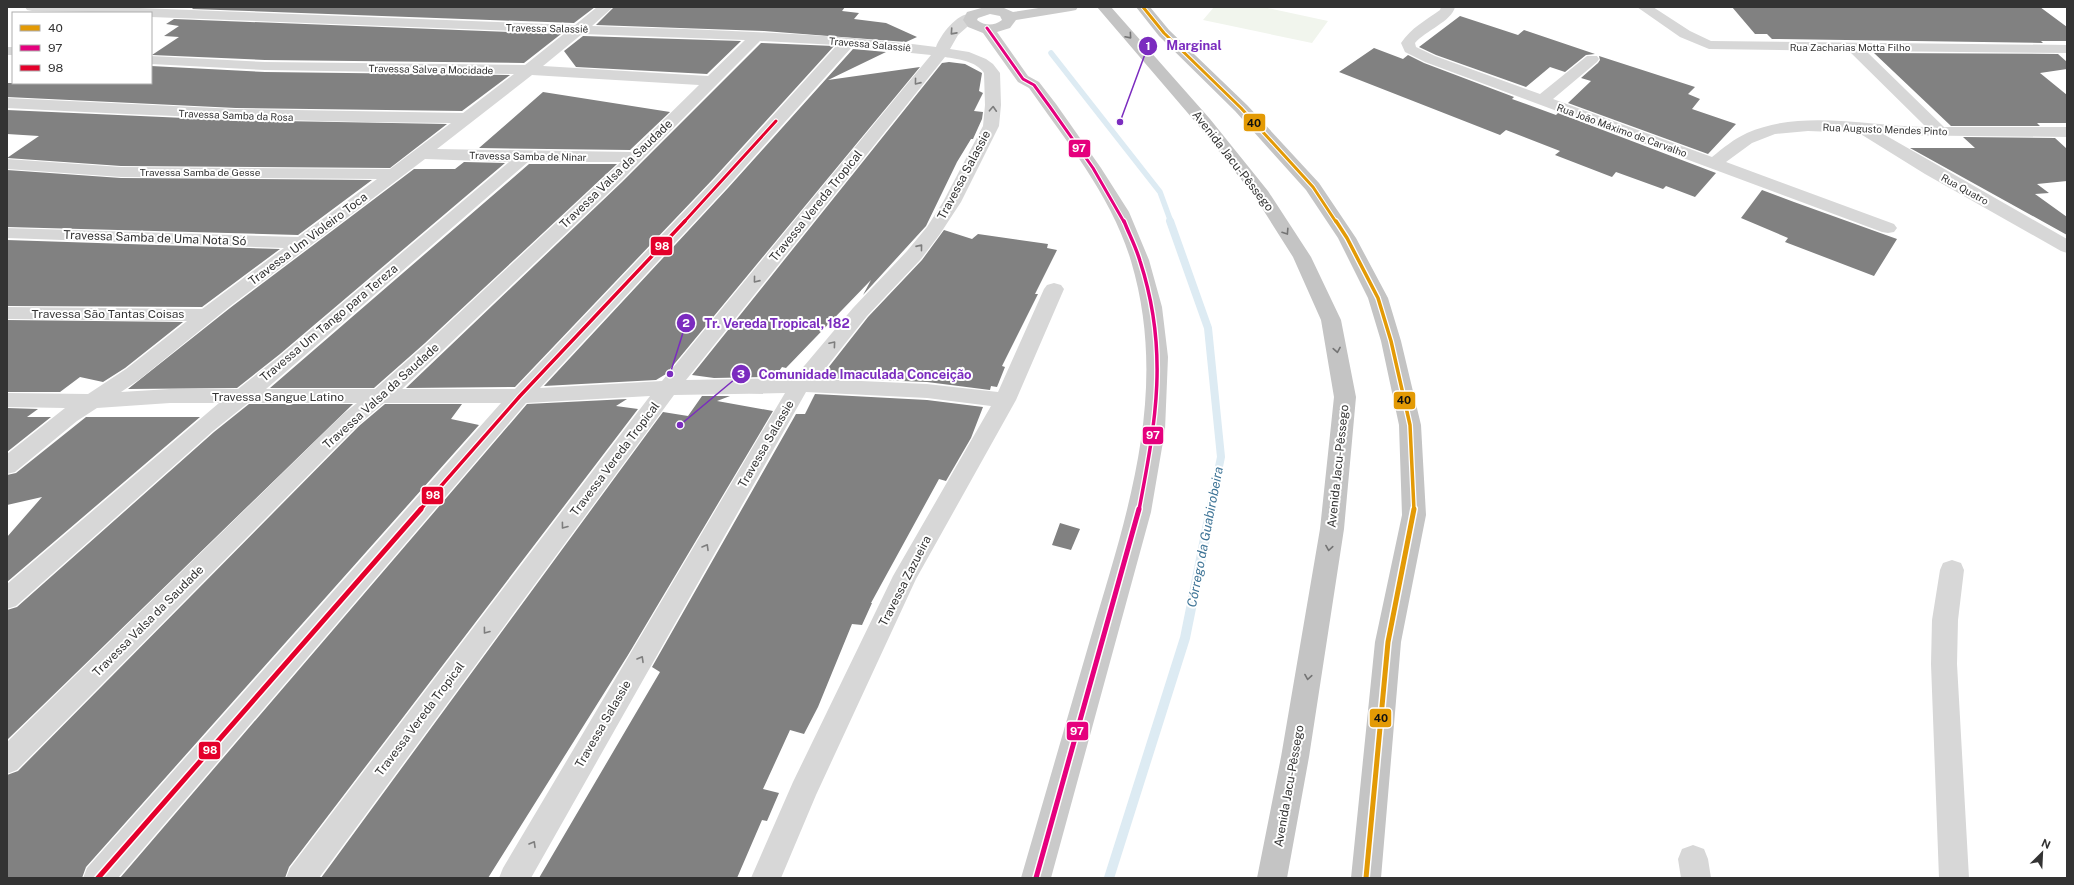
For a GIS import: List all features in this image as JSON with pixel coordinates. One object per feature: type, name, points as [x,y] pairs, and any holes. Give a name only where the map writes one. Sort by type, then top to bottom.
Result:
[{"type":"highway","name":"Avenida Jacu-Pêssego","points":[[1104,7],[1204,122],[1262,195],[1302,257],[1331,320],[1345,397],[1332,528],[1295,757],[1270,874]]},
{"type":"highway","points":[[1143,7],[1164,33],[1242,108],[1313,187],[1346,238],[1378,298],[1391,341],[1410,425],[1414,515],[1388,642],[1366,878]]},
{"type":"main road","points":[[984,28],[1010,17],[1071,7]]},
{"type":"main road","points":[[1034,85],[1036,78],[1010,17],[1007,14],[991,9],[971,13],[971,22],[984,28],[1023,79],[1034,85],[1093,168],[1120,212],[1140,260],[1152,307],[1158,357],[1157,401],[1154,430],[1139,512],[1036,878]]},
{"type":"street","name":"Travessa Salassiê","points":[[32,7],[131,12]]},
{"type":"street","name":"Travessa Um Violeiro Toca","points":[[7,466],[69,416],[132,374],[208,314],[421,154],[606,7]]},
{"type":"street","name":"Rua Zacharias Motta Filho","points":[[1644,7],[1685,34],[1709,45],[2067,49]]},
{"type":"street","name":"Rua João Máximo de Carvalho","points":[[1448,9],[1416,33],[1408,43],[1410,49],[1430,59],[1888,228]]},
{"type":"street","points":[[406,24],[422,11]]},
{"type":"street","name":"Travessa Salassiê","points":[[152,13],[406,24],[580,28],[758,36],[848,42],[942,51]]},
{"type":"street","name":"Travessa Vereda Tropical","points":[[301,878],[668,388],[942,51],[944,43],[953,30],[971,13]]},
{"type":"street","name":"Travessa Vereda Tropical","points":[[942,51],[956,45],[972,32],[984,28]]},
{"type":"street","name":"Travessa Valsa da Saudade","points":[[7,761],[350,420],[433,349],[635,157],[758,36]]},
{"type":"street","points":[[98,878],[520,396],[721,183],[848,42]]},
{"type":"street","points":[[1853,47],[1940,132]]},
{"type":"street","name":"Travessa Salassie","points":[[514,878],[800,385],[860,312],[914,255],[934,230],[952,202],[991,126],[993,105],[992,73],[988,67],[964,55],[942,51]]},
{"type":"street","points":[[1542,100],[1592,59]]},
{"type":"street","name":"Travessa Salve a Mocidade","points":[[152,60],[289,66],[528,70],[711,81]]},
{"type":"street","name":"Travessa Samba da Rosa","points":[[7,103],[181,113],[318,118],[465,118]]},
{"type":"street","name":"Rua Augusto Mendes Pinto","points":[[1714,164],[1735,145],[1759,134],[1780,129],[1819,126],[1940,132],[2067,132]]},
{"type":"street","name":"Rua Quatro","points":[[1864,129],[1925,166],[2067,246]]},
{"type":"street","name":"Travessa Samba de Ninar","points":[[421,154],[524,157],[635,157]]},
{"type":"street","name":"Travessa Um Tango para Tereza","points":[[7,598],[240,397],[288,360],[524,157]]},
{"type":"street","name":"Travessa Samba de Gesse","points":[[7,164],[144,172],[393,174]]},
{"type":"street","name":"Travessa Samba de Uma Nota Só","points":[[7,233],[302,243]]},
{"type":"street","name":"Travessa Zazueira","points":[[766,878],[803,791],[905,576],[1005,400],[1054,289]]},
{"type":"street","name":"Travessa São Tantas Coisas","points":[[7,313],[208,314]]},
{"type":"street","name":"Travessa Sangue Latino","points":[[7,400],[90,401],[170,396],[520,396],[668,388],[800,385],[927,391],[1005,400]]},
{"type":"street","points":[[1952,570],[1945,620],[1944,664],[1954,878]]},
{"type":"shaded area","points":[[1214,7],[1263,7],[1328,21],[1312,43],[1203,20]]},
{"type":"building","points":[[194,7],[595,7],[574,23],[192,9]]},
{"type":"building","points":[[614,7],[845,7],[842,11],[859,13],[854,19],[886,23],[917,37],[906,42],[764,31],[596,25]]},
{"type":"building","points":[[1732,7],[2040,7],[2067,27],[2067,41],[2041,41],[2043,43],[1772,39],[1767,34],[1755,34]]},
{"type":"building","points":[[1460,16],[1518,35],[1524,30],[1595,54],[1586,55],[1565,72],[1550,67],[1526,87],[1436,55],[1419,47]]},
{"type":"building","points":[[174,19],[561,34],[524,63],[265,60],[152,55],[179,37],[164,36],[179,26],[166,24]]},
{"type":"building","points":[[583,36],[741,41],[707,74],[576,67],[564,51]]},
{"type":"building","points":[[761,43],[834,46],[714,178],[515,387],[406,388],[622,182]]},
{"type":"building","points":[[1374,48],[1403,59],[1408,55],[1424,63],[1514,97],[1512,99],[1556,115],[1558,113],[1716,173],[1695,197],[1666,186],[1663,189],[1616,172],[1612,177],[1555,155],[1560,151],[1506,130],[1500,135],[1339,72]]},
{"type":"building","points":[[853,49],[886,52],[828,80],[920,67],[666,374],[656,380],[544,386],[728,188]]},
{"type":"building","points":[[1874,53],[2058,54],[2067,62],[2067,69],[2040,73],[2067,95],[2067,123],[2037,123],[2040,126],[1951,126]]},
{"type":"building","points":[[1599,56],[1695,87],[1688,94],[1700,99],[1692,109],[1736,124],[1708,154],[1568,103],[1591,81],[1581,78],[1598,63],[1600,60]]},
{"type":"building","points":[[949,62],[965,64],[982,73],[979,91],[983,93],[974,111],[983,112],[982,119],[973,139],[971,139],[957,162],[926,226],[863,295],[871,280],[786,368],[782,367],[777,374],[771,377],[714,378],[692,375],[942,63]]},
{"type":"building","points":[[152,66],[265,72],[510,75],[462,111],[236,108],[7,97],[7,83],[152,84]]},
{"type":"building","points":[[543,92],[670,112],[630,150],[479,148]]},
{"type":"building","points":[[7,110],[229,120],[447,124],[390,168],[121,166],[7,158],[39,136],[7,134]]},
{"type":"building","points":[[1963,137],[2055,138],[2067,149],[2067,181],[2037,184],[2049,193],[2035,194],[2067,217],[2067,235],[1910,148],[1975,148]]},
{"type":"building","points":[[464,162],[505,163],[280,354],[237,388],[128,389],[230,308],[414,169],[455,169]]},
{"type":"building","points":[[529,164],[617,164],[425,343],[374,388],[270,388]]},
{"type":"building","points":[[7,170],[121,178],[372,180],[298,235],[7,227]]},
{"type":"building","points":[[1762,190],[1897,239],[1874,276],[1785,242],[1788,238],[1741,218]]},
{"type":"building","points":[[944,230],[972,239],[978,234],[1048,244],[1047,248],[1057,250],[1035,294],[1038,294],[1002,366],[1005,367],[997,387],[991,386],[990,390],[927,382],[823,378],[828,368],[868,317],[922,260]]},
{"type":"building","points":[[7,240],[280,249],[202,307],[7,306]]},
{"type":"building","points":[[7,320],[183,322],[125,368],[103,382],[80,377],[60,392],[7,392]]},
{"type":"building","points":[[815,394],[927,400],[983,407],[971,438],[946,481],[939,479],[871,603],[862,625],[852,624],[818,707],[804,734],[790,730],[763,789],[779,793],[767,821],[762,820],[737,878],[539,878],[660,672],[652,667],[796,414],[805,414]]},
{"type":"building","points":[[702,396],[730,396],[717,401],[773,411],[628,655],[488,878],[321,878],[663,412],[688,416]]},
{"type":"building","points":[[627,399],[616,406],[638,409],[289,867],[285,878],[120,878],[527,404]]},
{"type":"building","points":[[249,404],[353,404],[7,740],[7,610],[17,607],[214,432]]},
{"type":"building","points":[[385,404],[462,404],[451,419],[479,425],[86,867],[82,878],[7,878],[7,775],[18,771],[359,426]]},
{"type":"building","points":[[7,408],[38,409],[27,417],[51,417],[7,452]]},
{"type":"building","points":[[86,417],[200,417],[7,582],[7,537],[42,497],[7,505],[7,475],[16,473]]},
{"type":"building","points":[[1060,523],[1080,529],[1071,550],[1052,545]]},
{"type":"waterway","points":[[1051,53],[1160,192],[1171,222]]},
{"type":"waterway","name":"Córrego da Guabirobeira","points":[[1170,221],[1208,328],[1221,457],[1210,510]]},
{"type":"waterway","name":"Córrego da Guabirobeira","points":[[1109,878],[1185,638],[1211,509]]},
{"type":"transit line","name":"40","points":[[1143,7],[1164,33],[1241,108],[1313,187],[1347,238],[1378,298],[1391,341],[1410,425],[1414,515],[1388,642],[1366,878]]},
{"type":"transit line","name":"97","points":[[987,28],[1023,79],[1034,85],[1050,107],[1093,168],[1120,212],[1140,260],[1152,307],[1158,357],[1157,401],[1154,430],[1139,512],[1036,878]]},
{"type":"transit line","name":"98","points":[[98,878],[520,396],[721,183],[776,121]]},
{"type":"place","name":"Marginal","points":[[1120,122]]},
{"type":"place","name":"Tr. Vereda Tropical, 182","points":[[670,374]]},
{"type":"place","name":"Comunidade Imaculada Conceição","points":[[680,425]]}]
